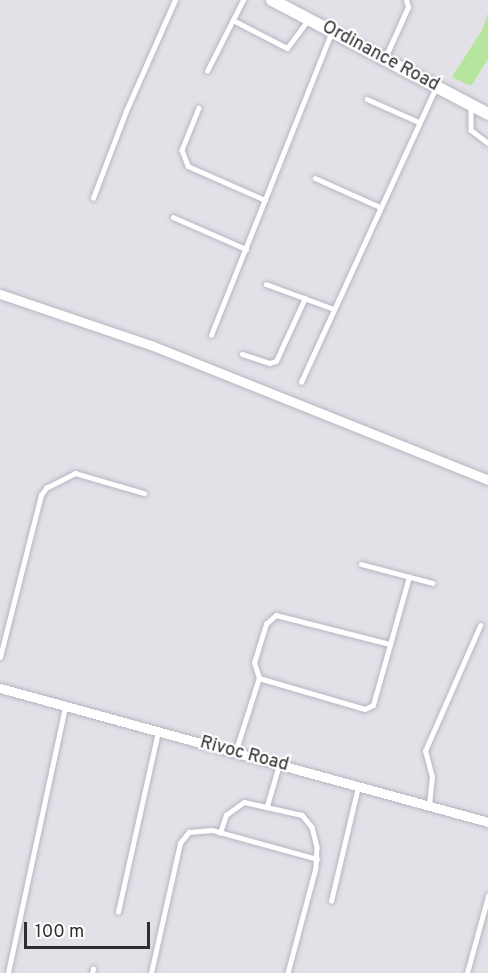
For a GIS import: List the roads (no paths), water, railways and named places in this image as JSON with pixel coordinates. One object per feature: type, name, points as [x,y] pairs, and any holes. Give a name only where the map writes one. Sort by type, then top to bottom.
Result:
[{"type":"street","name":"Ordinance Road","points":[[272,0],[488,114]]},
{"type":"street","points":[[0,294],[151,345],[488,480]]},
{"type":"street","name":"Rivoc Road","points":[[0,688],[488,822]]},
{"type":"lane","points":[[93,198],[126,111],[175,0]]},
{"type":"lane","points":[[207,71],[243,0]]},
{"type":"lane","points":[[384,59],[408,7],[406,0]]},
{"type":"lane","points":[[232,20],[287,48],[308,19]]},
{"type":"lane","points":[[212,334],[332,32]]},
{"type":"lane","points":[[301,382],[436,86]]},
{"type":"lane","points":[[367,99],[419,122]]},
{"type":"lane","points":[[471,105],[471,130],[488,142]]},
{"type":"lane","points":[[199,108],[182,150],[188,166],[265,200]]},
{"type":"lane","points":[[315,178],[380,207]]},
{"type":"lane","points":[[173,217],[246,249]]},
{"type":"lane","points":[[266,284],[334,309]]},
{"type":"lane","points":[[242,354],[270,363],[280,357],[306,298]]},
{"type":"lane","points":[[0,657],[41,495],[46,488],[75,473],[144,492]]},
{"type":"lane","points":[[361,564],[433,583]]},
{"type":"lane","points":[[259,678],[365,709],[373,705],[409,577]]},
{"type":"lane","points":[[235,753],[259,678],[254,663],[266,624],[276,615],[390,644]]},
{"type":"lane","points":[[429,805],[432,777],[425,751],[480,626]]},
{"type":"lane","points":[[8,973],[65,706]]},
{"type":"lane","points":[[118,912],[159,732]]},
{"type":"lane","points":[[267,806],[279,765]]},
{"type":"lane","points":[[331,901],[358,787]]},
{"type":"lane","points":[[220,833],[226,815],[238,804],[267,806],[306,817],[315,836],[317,859],[288,973]]},
{"type":"lane","points":[[151,973],[180,843],[194,830],[220,833],[317,859]]},
{"type":"lane","points":[[467,973],[488,896]]}]
